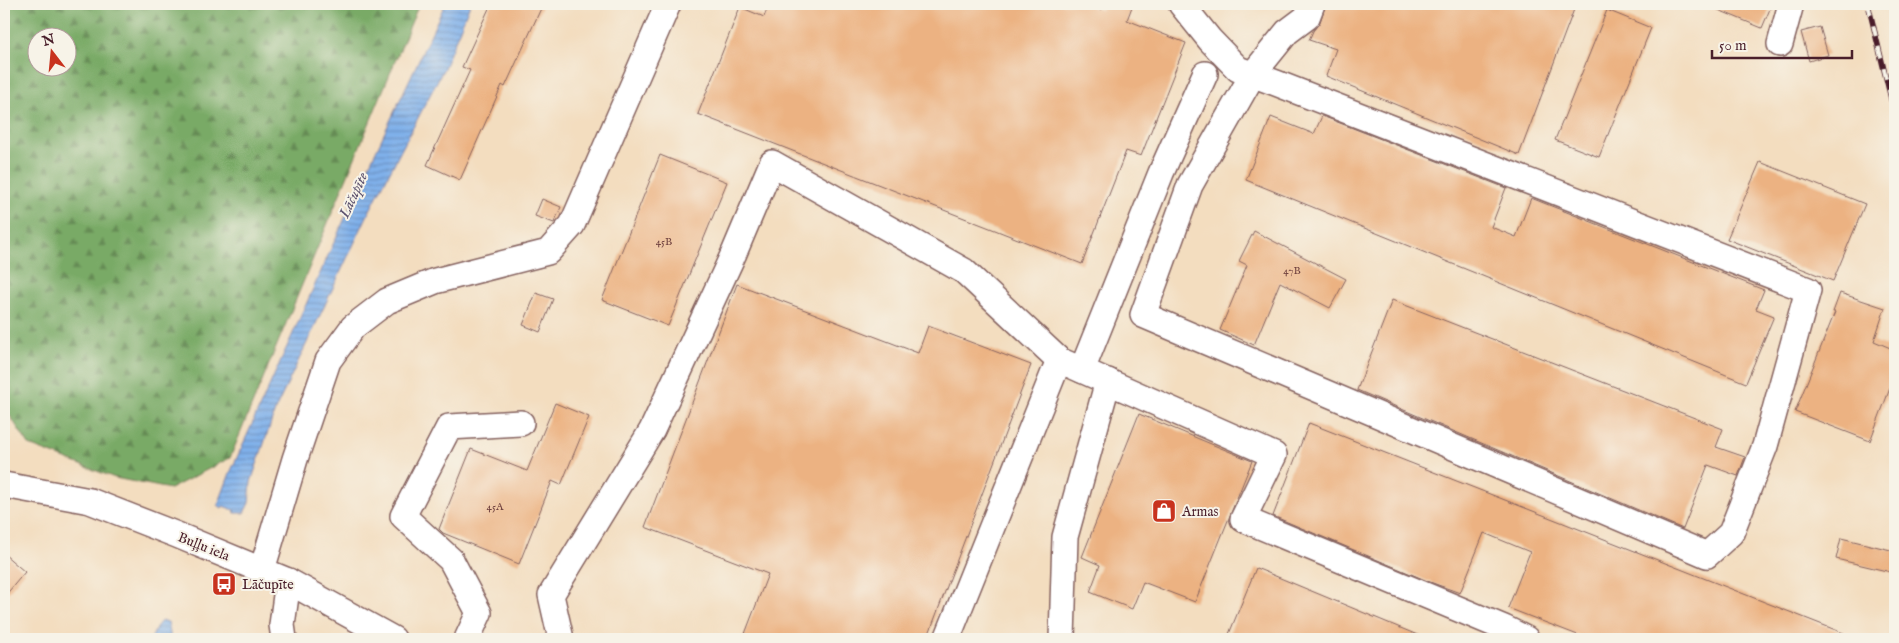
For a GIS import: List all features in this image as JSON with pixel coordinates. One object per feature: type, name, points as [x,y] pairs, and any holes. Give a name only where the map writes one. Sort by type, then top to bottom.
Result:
[{"type":"street","points":[[262,570],[328,361],[353,327],[387,301],[435,281],[548,252],[572,224],[668,4]]},
{"type":"street","points":[[1181,4],[1210,40],[1238,69],[1253,74],[1808,290],[1770,432],[1731,533],[1707,555],[1143,315],[1190,185],[1253,74],[1287,32],[1307,17],[1312,4]]},
{"type":"street","points":[[1780,44],[1791,4]]},
{"type":"street","points":[[1082,370],[1161,173],[1205,74]]},
{"type":"street","points":[[561,639],[551,595],[652,430],[734,252],[772,163],[964,271],[1060,360],[1274,455],[1244,519],[1504,628],[1526,639]]},
{"type":"street","points":[[947,639],[1060,360]]},
{"type":"street","points":[[1062,639],[1065,537],[1108,381]]},
{"type":"street","points":[[467,639],[479,613],[451,560],[403,516],[448,427],[521,423]]},
{"type":"street","name":"Buļļu iela","points":[[4,484],[90,501],[288,581],[393,639]]},
{"type":"street","points":[[284,639],[282,625],[288,581]]},
{"type":"green space","points":[[4,4],[419,4],[230,458],[170,489],[115,478],[29,445],[4,407]]},
{"type":"water","name":"Lāčupīte","points":[[445,4],[470,4],[444,68],[370,210],[276,408],[251,482],[249,503],[244,513],[235,513],[234,510],[223,506],[222,508],[218,505],[230,473],[359,187]]},
{"type":"water","points":[[162,620],[168,622],[171,639],[151,639],[157,626]]},
{"type":"building","points":[[491,4],[543,4],[505,87],[502,85],[460,180],[427,165],[470,70],[462,67]]},
{"type":"building","points":[[769,4],[1084,4],[1101,10],[1104,4],[1133,4],[1127,20],[1186,43],[1141,156],[1126,151],[1082,264],[698,114],[740,7],[764,17]]},
{"type":"building","points":[[1326,4],[1576,4],[1519,155],[1326,76],[1336,49],[1309,40],[1320,22]]},
{"type":"building","points":[[1704,4],[1772,4],[1762,28]]},
{"type":"building","points":[[1607,10],[1651,28],[1599,157],[1555,140]]},
{"type":"building","points":[[1820,27],[1828,55],[1809,61],[1801,32]]},
{"type":"building","points":[[1322,116],[1506,188],[1491,227],[1516,237],[1531,198],[1764,290],[1756,309],[1774,316],[1746,383],[1246,180],[1271,117],[1314,134]]},
{"type":"building","points":[[660,155],[727,182],[668,326],[602,300]]},
{"type":"building","points":[[1760,162],[1865,204],[1833,281],[1727,239]]},
{"type":"building","points":[[542,199],[561,207],[554,223],[535,216]]},
{"type":"building","points":[[1254,231],[1346,279],[1330,308],[1280,282],[1254,345],[1220,330],[1247,265],[1239,261]]},
{"type":"building","points":[[737,284],[918,353],[928,326],[1031,365],[927,639],[743,639],[768,574],[645,527]]},
{"type":"building","points":[[536,293],[553,299],[540,332],[523,325]]},
{"type":"building","points":[[1840,293],[1885,308],[1874,341],[1895,350],[1895,375],[1870,441],[1795,412],[1835,312],[1833,312]]},
{"type":"building","points":[[1392,300],[1723,429],[1716,447],[1745,457],[1738,476],[1708,465],[1683,529],[1357,390]]},
{"type":"building","points":[[555,403],[589,417],[561,485],[552,481],[519,564],[443,533],[439,529],[471,449],[527,471]]},
{"type":"building","points":[[1139,414],[1252,461],[1195,602],[1143,582],[1132,609],[1090,592],[1100,565],[1082,557]]},
{"type":"building","points":[[1309,423],[1856,639],[1588,639],[1508,608],[1530,552],[1484,533],[1460,593],[1430,582],[1273,516]]},
{"type":"building","points":[[1841,538],[1895,551],[1895,573],[1836,559]]},
{"type":"building","points":[[4,554],[25,572],[4,597]]},
{"type":"building","points":[[1256,568],[1427,639],[1241,639],[1229,634]]},
{"type":"railway","points":[[1868,4],[1895,115]]},
{"type":"place","name":"Armas","points":[[1164,511]]},
{"type":"place","name":"Lāčupīte","points":[[224,584]]}]
